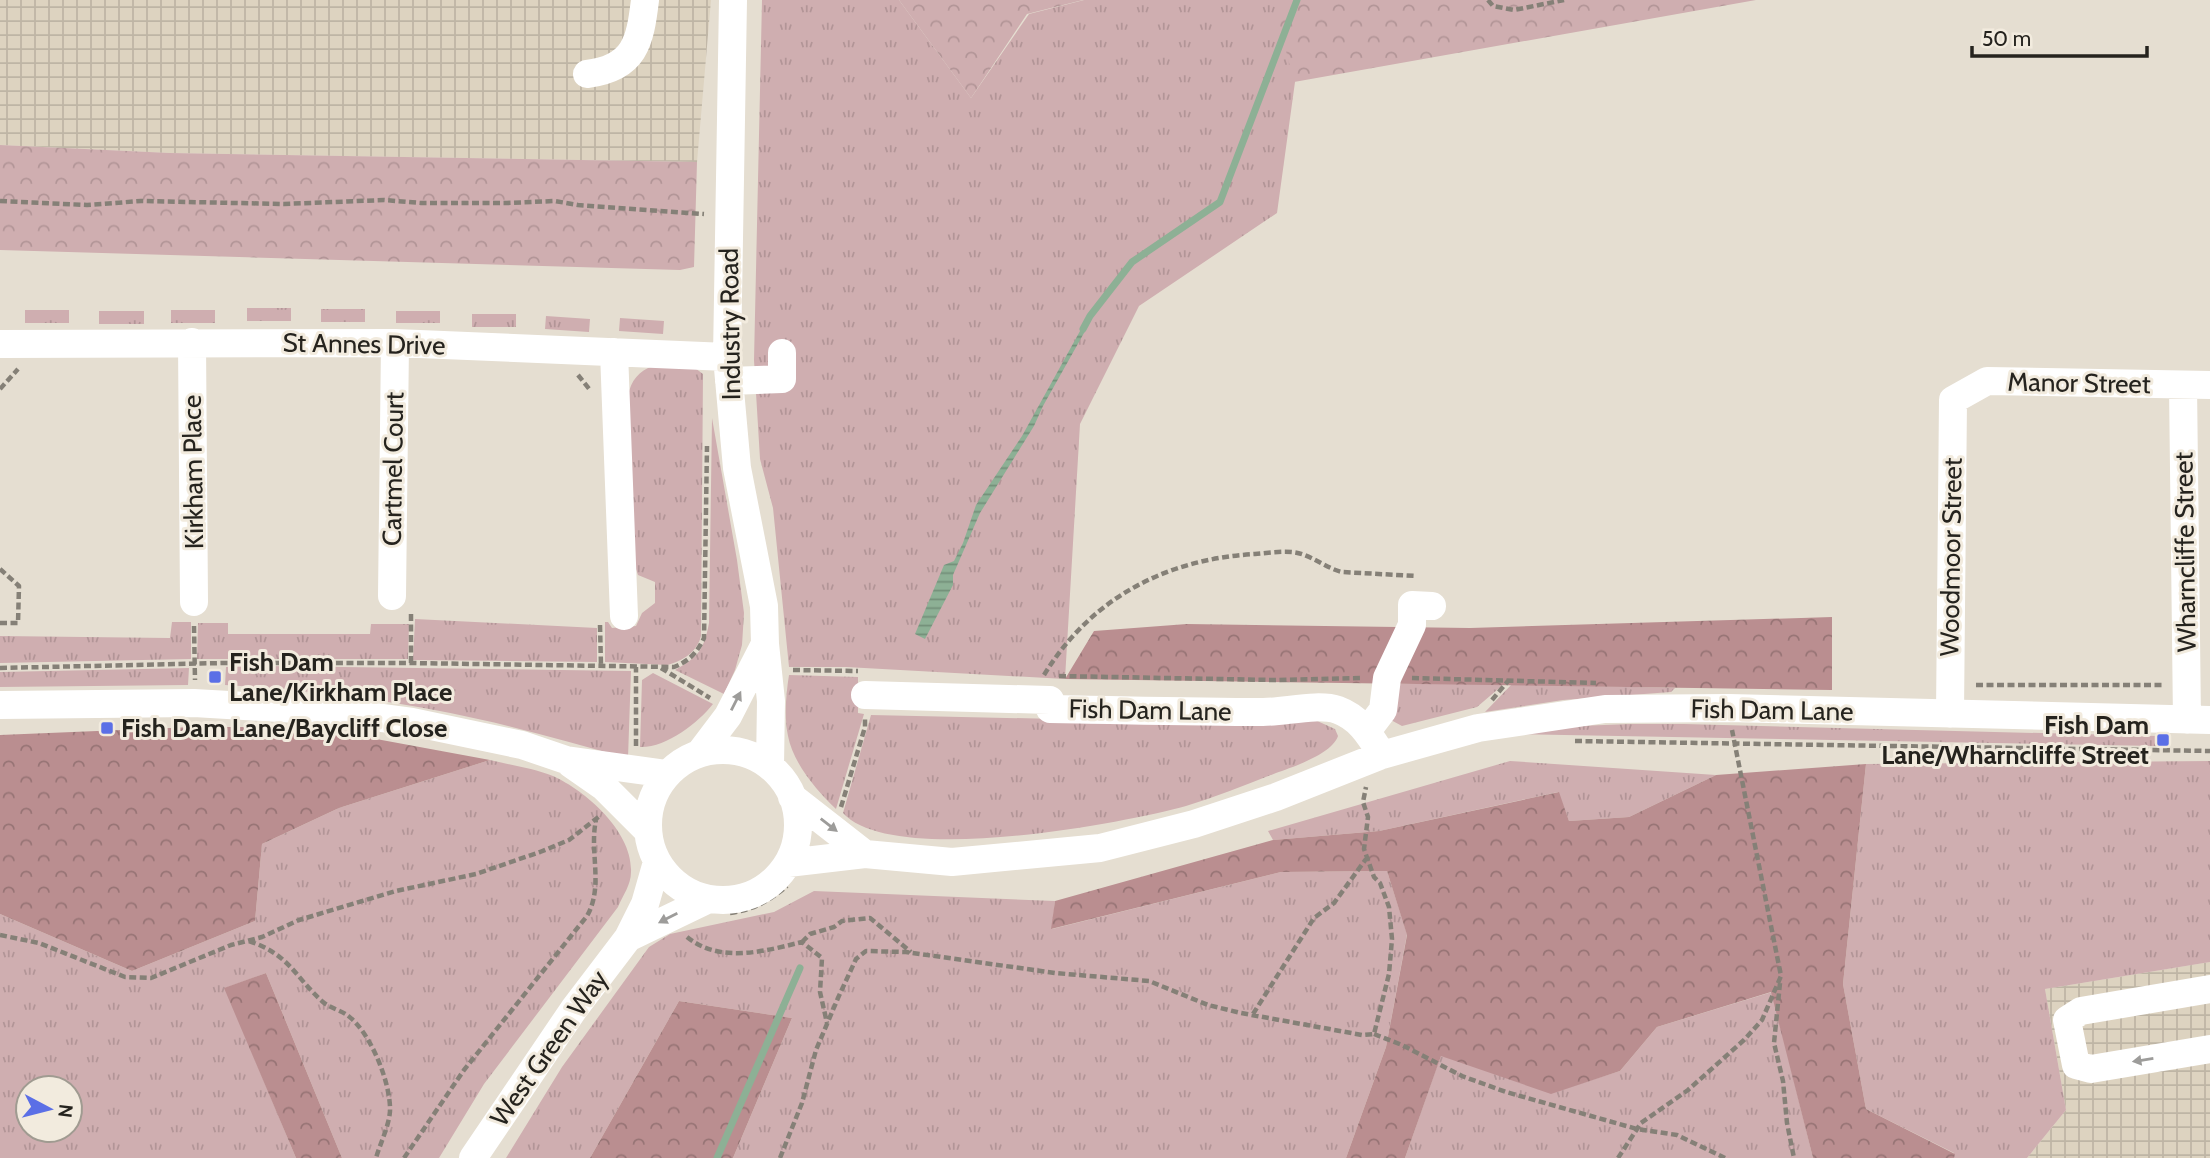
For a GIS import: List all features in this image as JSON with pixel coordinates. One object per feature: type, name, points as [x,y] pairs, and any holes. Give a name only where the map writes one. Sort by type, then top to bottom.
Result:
[{"type":"street","points":[[587,74],[613,68],[633,50],[641,34],[645,0]]},
{"type":"street","name":"Industry Road","points":[[732,1],[728,369],[737,468],[764,606],[771,701],[770,766]]},
{"type":"street","name":"Kirkham Place","points":[[192,342],[194,602]]},
{"type":"street","name":"St Annes Drive","points":[[0,344],[395,343],[614,352],[782,379],[782,354]]},
{"type":"street","name":"Cartmel Court","points":[[392,596],[395,343]]},
{"type":"street","points":[[614,352],[622,605]]},
{"type":"street","name":"Manor Street","points":[[1953,400],[1987,382],[2197,385]]},
{"type":"street","name":"Wharncliffe Street","points":[[2197,385],[2187,685],[2198,720]]},
{"type":"street","name":"Woodmoor Street","points":[[1950,714],[1953,400]]},
{"type":"street","points":[[1370,749],[1383,710],[1387,678],[1412,625],[1412,605],[1432,606]]},
{"type":"street","name":"Industry Road","points":[[699,753],[728,716],[766,657]]},
{"type":"street","name":"Fish Dam Lane","points":[[865,695],[1050,700],[1050,709],[1266,712],[1326,708],[1349,715],[1370,749]]},
{"type":"street","points":[[0,705],[194,703],[330,711],[412,722],[522,745],[566,760],[667,774]]},
{"type":"street","name":"Fish Dam Lane","points":[[790,873],[865,854],[952,862],[1100,848],[1195,824],[1276,797],[1370,749],[1478,728],[1605,709],[1728,708],[2198,720]]},
{"type":"street","points":[[736,751],[770,766],[793,797],[797,813],[798,830],[790,873],[777,877],[763,889],[746,897],[717,906],[679,887],[666,875],[650,846],[648,831],[649,810],[656,791],[667,774],[687,758],[699,753],[736,751]]},
{"type":"street","points":[[566,760],[604,787],[648,831]]},
{"type":"street","points":[[793,797],[865,854]]},
{"type":"street","name":"West Green Way","points":[[472,1158],[575,1009],[628,938],[645,904],[657,862]]},
{"type":"street","name":"West Green Way","points":[[628,938],[717,906]]},
{"type":"street","points":[[2210,989],[2081,1011],[2067,1020],[2076,1065],[2091,1069],[2210,1049]]},
{"type":"path","points":[[1488,0],[1493,6],[1514,10],[1563,0]]},
{"type":"path","points":[[0,201],[88,205],[141,201],[284,204],[384,200],[421,203],[555,201],[712,215]]},
{"type":"path","points":[[0,389],[22,364]]},
{"type":"path","points":[[577,374],[593,393]]},
{"type":"path","points":[[0,668],[223,663],[674,667],[683,664],[697,652],[704,638],[708,442]]},
{"type":"path","points":[[1043,676],[1071,638],[1102,609],[1132,587],[1187,563],[1244,554],[1294,552],[1342,572],[1417,576]]},
{"type":"path","points":[[0,569],[19,586],[18,623],[0,623]]},
{"type":"path","points":[[601,666],[622,605]]},
{"type":"path","points":[[411,622],[411,663]]},
{"type":"path","points":[[766,657],[865,671],[865,727],[838,815]]},
{"type":"path","points":[[636,667],[637,771]]},
{"type":"path","points":[[1950,685],[2187,685]]},
{"type":"path","points":[[1728,708],[1781,976],[1774,1044],[1783,1081],[1794,1158]]},
{"type":"path","points":[[1572,741],[2210,751]]},
{"type":"path","points":[[1370,749],[1367,792],[1363,802],[1368,817],[1364,849],[1385,894],[1392,929],[1389,974],[1374,1034]]},
{"type":"path","points":[[0,935],[39,943],[125,977],[151,978],[231,946],[262,937],[299,920],[396,891],[476,874],[540,852],[569,840],[604,813]]},
{"type":"path","points":[[404,1158],[464,1070],[587,916],[594,903],[596,873],[593,838],[597,819]]},
{"type":"path","points":[[1253,1014],[1314,918],[1334,903],[1367,858]]},
{"type":"path","points":[[717,906],[748,910],[762,905],[790,873]]},
{"type":"path","points":[[684,934],[706,947],[745,954],[802,942],[810,934],[834,927],[842,921],[870,918],[911,952]]},
{"type":"path","points":[[248,941],[278,954],[325,1004],[346,1015],[360,1027],[373,1046],[389,1097],[390,1114],[376,1158]]},
{"type":"path","points":[[802,942],[822,958],[820,992],[827,1025]]},
{"type":"path","points":[[780,1158],[802,1103],[810,1067],[827,1025],[856,959],[866,951],[911,952],[1043,972],[1149,981],[1209,1005],[1363,1035],[1374,1034],[1402,1045],[1462,1076],[1495,1088],[1637,1129],[1676,1135],[1724,1158]]},
{"type":"path","points":[[1618,1158],[1641,1123],[1688,1090],[1744,1040],[1762,1020],[1781,976]]},
{"type":"shaded area","points":[[0,0],[711,0],[697,162],[170,153],[0,145]]},
{"type":"shaded area","points":[[1085,322],[1088,325],[1034,426],[980,513],[953,575],[953,585],[925,639],[915,634],[944,565],[954,561],[963,543],[976,505],[1022,436]]},
{"type":"shaded area","points":[[2210,962],[2210,1158],[2027,1158],[2066,1110],[2045,989]]},
{"type":"green space","points":[[762,0],[899,0],[971,98],[1029,14],[1084,0],[1275,0],[1295,82],[1277,213],[1139,306],[1080,424],[1065,679],[846,667],[789,667],[773,508],[760,459],[754,360]]},
{"type":"green space","points":[[899,0],[1083,0],[1027,14],[971,98]]},
{"type":"green space","points":[[1273,0],[1756,0],[1294,82]]},
{"type":"green space","points":[[0,145],[170,153],[697,162],[694,267],[680,270],[0,250]]},
{"type":"green space","points":[[247,308],[291,308],[291,321],[247,321]]},
{"type":"green space","points":[[321,309],[365,309],[365,322],[321,322]]},
{"type":"green space","points":[[25,310],[69,310],[69,323],[25,323]]},
{"type":"green space","points":[[171,310],[215,310],[215,323],[171,323]]},
{"type":"green space","points":[[99,311],[144,311],[144,324],[99,324]]},
{"type":"green space","points":[[396,311],[440,311],[440,323],[396,323]]},
{"type":"green space","points":[[472,314],[516,314],[516,327],[472,327]]},
{"type":"green space","points":[[546,316],[590,319],[589,332],[545,329]]},
{"type":"green space","points":[[620,318],[664,321],[663,334],[619,331]]},
{"type":"green space","points":[[653,366],[695,368],[703,374],[701,636],[689,655],[667,665],[605,662],[605,622],[612,628],[636,626],[642,613],[655,603],[655,582],[638,575],[635,566],[628,396],[636,377]]},
{"type":"green space","points":[[712,418],[744,613],[742,645],[724,694],[675,670],[690,661],[699,651],[709,623]]},
{"type":"green space","points":[[1832,617],[1832,690],[1065,679],[1094,631],[1187,624],[1470,628]]},
{"type":"green space","points":[[415,619],[597,628],[597,662],[413,660]]},
{"type":"green space","points":[[172,622],[191,622],[191,659],[0,663],[0,636],[170,638]]},
{"type":"green space","points":[[198,623],[228,623],[228,634],[370,634],[371,624],[409,624],[408,659],[197,659]]},
{"type":"green space","points":[[226,667],[631,671],[628,758],[497,723],[415,706],[321,693],[225,685]]},
{"type":"green space","points":[[189,668],[188,685],[0,687],[0,672]]},
{"type":"green space","points":[[653,673],[713,704],[699,719],[671,739],[640,747],[642,680]]},
{"type":"green space","points":[[789,675],[858,677],[858,713],[864,714],[836,809],[807,776],[791,746],[786,713]]},
{"type":"green space","points":[[1393,684],[1504,684],[1477,707],[1402,726],[1389,719]]},
{"type":"green space","points":[[1512,684],[1675,688],[1671,692],[1563,700],[1485,712]]},
{"type":"green space","points":[[871,715],[1315,720],[1335,729],[1338,736],[1328,749],[1302,763],[1209,799],[1154,814],[1008,836],[956,839],[908,837],[869,829],[843,813]]},
{"type":"green space","points":[[1630,724],[2157,736],[2156,746],[1515,734],[1578,726]]},
{"type":"green space","points":[[194,727],[267,727],[360,736],[490,760],[339,808],[262,844],[255,921],[132,971],[0,914],[0,735]]},
{"type":"green space","points":[[490,760],[553,776],[593,802],[616,828],[624,842],[630,857],[631,872],[630,881],[618,907],[484,1084],[439,1158],[342,1158],[266,973],[225,988],[296,1158],[0,1158],[0,914],[132,971],[255,921],[262,844],[339,808]]},
{"type":"green space","points":[[1510,761],[1716,775],[1629,817],[1569,821],[1558,792],[1379,831],[1273,840],[1268,831]]},
{"type":"green space","points":[[2210,761],[2210,962],[2045,989],[2066,1110],[2027,1158],[1954,1158],[1954,1153],[1866,1109],[1843,984],[1866,764]]},
{"type":"green space","points":[[1866,764],[1843,984],[1866,1109],[1955,1154],[1954,1158],[1813,1158],[1771,992],[1657,1027],[1620,1071],[1551,1094],[1441,1056],[1405,1158],[1346,1158],[1386,1047],[1407,935],[1387,871],[1281,872],[1051,929],[1055,901],[1273,840],[1379,831],[1559,792],[1569,821],[1629,817],[1716,775]]},
{"type":"green space","points":[[1387,871],[1407,934],[1386,1047],[1346,1158],[733,1158],[792,1018],[679,1001],[590,1158],[506,1158],[562,1067],[649,947],[670,934],[774,912],[814,891],[1055,901],[1052,929],[1281,872]]},
{"type":"green space","points":[[266,973],[342,1158],[296,1158],[224,988]]},
{"type":"green space","points":[[1772,992],[1813,1158],[1405,1158],[1441,1055],[1551,1093],[1620,1071],[1657,1027]]},
{"type":"green space","points":[[679,1001],[792,1018],[733,1158],[590,1158]]},
{"type":"waterway","points":[[1083,329],[1132,262],[1220,202],[1297,0]]},
{"type":"waterway","points":[[717,1158],[800,968]]},
{"type":"place","name":"Fish Dam Lane/Kirkham Place","points":[[215,677]]},
{"type":"place","name":"Fish Dam Lane/Baycliff Close","points":[[107,728]]},
{"type":"place","name":"Fish Dam Lane/Wharncliffe Street","points":[[2163,740]]}]
